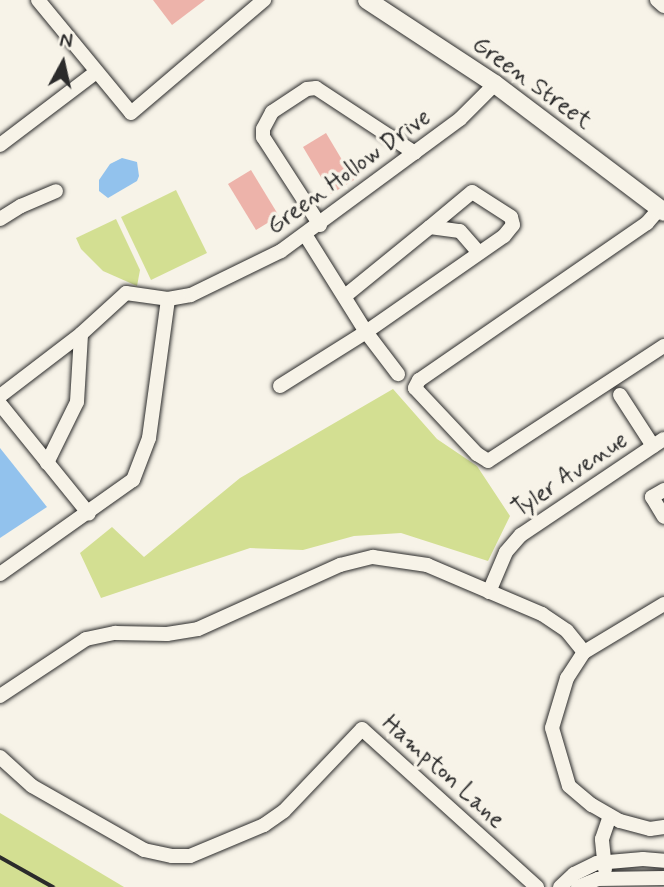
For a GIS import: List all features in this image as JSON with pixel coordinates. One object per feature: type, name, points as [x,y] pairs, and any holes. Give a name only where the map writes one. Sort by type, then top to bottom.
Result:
[{"type":"street","points":[[38,0],[131,113],[264,0]]},
{"type":"street","name":"Green Street","points":[[367,0],[495,84],[662,210]]},
{"type":"street","points":[[657,0],[664,6]]},
{"type":"street","points":[[0,145],[96,72]]},
{"type":"street","name":"Green Hollow Drive","points":[[81,334],[126,293],[167,299],[191,295],[306,236],[460,119],[495,84]]},
{"type":"street","points":[[320,225],[263,137],[263,129],[272,112],[307,89],[316,88],[415,153]]},
{"type":"street","points":[[0,219],[21,206],[56,191]]},
{"type":"street","points":[[280,386],[366,332],[504,236],[513,225],[511,217],[472,192],[345,296]]},
{"type":"street","points":[[662,210],[419,380],[415,388],[477,454],[488,461],[664,346]]},
{"type":"street","points":[[429,227],[460,231],[478,253]]},
{"type":"street","points":[[306,236],[366,332],[398,374]]},
{"type":"street","points":[[0,574],[89,514],[133,480],[149,438],[167,299]]},
{"type":"street","points":[[0,396],[81,334]]},
{"type":"street","points":[[47,463],[77,401],[81,334]]},
{"type":"street","points":[[620,395],[659,443]]},
{"type":"street","points":[[0,404],[89,514]]},
{"type":"street","name":"Tyler Avenue","points":[[489,592],[506,552],[521,535],[659,443]]},
{"type":"street","points":[[664,490],[652,497],[664,517]]},
{"type":"street","points":[[0,696],[67,648],[86,639],[115,633],[167,634],[198,629],[340,565],[373,557],[427,565],[555,621],[584,653]]},
{"type":"street","points":[[664,604],[584,653],[567,678],[552,728],[569,786],[610,816],[640,827],[664,827]]},
{"type":"street","name":"Hampton Lane","points":[[0,757],[32,786],[144,850],[172,856],[190,856],[264,825],[284,811],[362,729],[537,887]]},
{"type":"street","points":[[606,879],[602,839],[610,816]]},
{"type":"street","points":[[560,887],[582,869],[604,862],[661,860],[660,878],[587,881],[579,887]]},
{"type":"green space","points":[[176,190],[207,253],[151,280],[121,217]]},
{"type":"green space","points":[[116,219],[140,270],[137,286],[103,271],[81,249],[76,238]]},
{"type":"green space","points":[[393,389],[437,439],[477,466],[510,516],[488,561],[401,533],[354,536],[303,550],[250,548],[101,598],[80,553],[112,527],[144,557],[240,478]]},
{"type":"green space","points":[[0,813],[124,887],[0,887]]},
{"type":"water","points":[[122,158],[137,162],[139,176],[137,181],[108,198],[99,191],[99,180],[110,164]]},
{"type":"water","points":[[0,448],[47,507],[0,538]]},
{"type":"building","points":[[153,0],[205,0],[172,25]]},
{"type":"building","points":[[326,133],[354,180],[331,194],[303,147]]},
{"type":"building","points":[[251,170],[279,216],[256,230],[228,184]]},
{"type":"railway","points":[[0,857],[53,887]]}]
